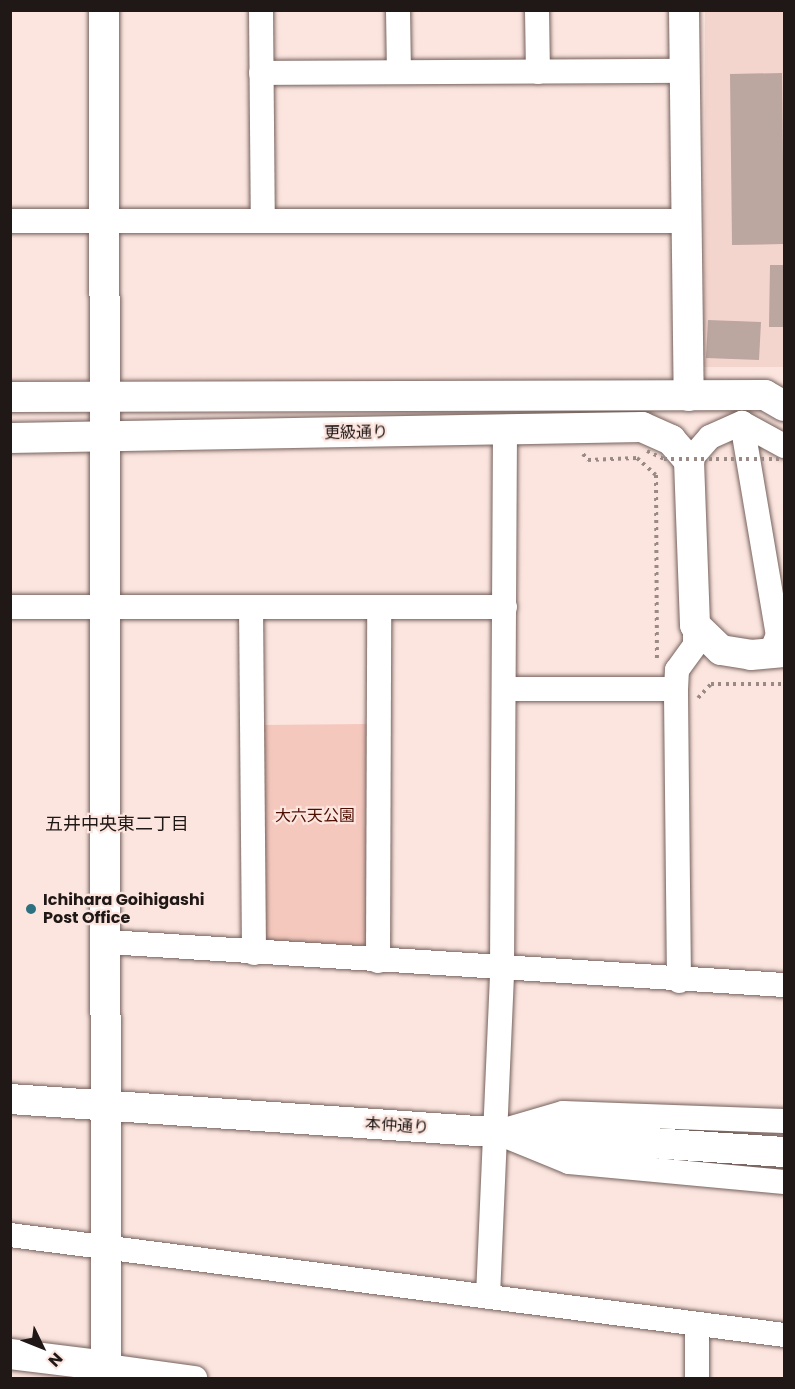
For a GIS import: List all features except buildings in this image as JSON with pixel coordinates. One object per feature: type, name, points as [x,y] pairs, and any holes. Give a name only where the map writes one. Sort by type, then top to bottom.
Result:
[{"type":"street","points":[[104,10],[109,1248],[106,1366]]},
{"type":"street","points":[[261,10],[262,220]]},
{"type":"street","points":[[398,10],[399,72]]},
{"type":"street","points":[[537,10],[538,72]]},
{"type":"street","points":[[684,10],[689,396]]},
{"type":"street","points":[[261,73],[684,71]]},
{"type":"street","points":[[10,221],[686,221]]},
{"type":"street","points":[[10,397],[765,395],[784,406]]},
{"type":"street","points":[[742,423],[784,446]]},
{"type":"street","points":[[679,981],[676,689],[677,670],[695,645],[689,461],[710,437],[742,423]]},
{"type":"street","points":[[676,689],[693,667],[721,650],[777,653],[778,635],[742,423]]},
{"type":"street","name":"更級通り","points":[[10,438],[505,432],[642,427],[671,440],[689,461]]},
{"type":"street","points":[[488,1296],[497,1133],[502,969],[505,432]]},
{"type":"street","points":[[10,607],[505,607]]},
{"type":"street","points":[[251,607],[254,953]]},
{"type":"street","points":[[378,960],[379,608]]},
{"type":"street","points":[[695,625],[721,650]]},
{"type":"street","points":[[505,689],[676,689]]},
{"type":"street","points":[[108,942],[679,981],[784,985]]},
{"type":"street","name":"本仲通り","points":[[10,1099],[784,1152]]},
{"type":"street","points":[[497,1133],[563,1113],[784,1121]]},
{"type":"street","points":[[497,1133],[569,1162],[784,1182]]},
{"type":"street","points":[[10,1235],[784,1335]]},
{"type":"street","points":[[697,1324],[697,1378]]},
{"type":"street","points":[[10,1354],[195,1378]]},
{"type":"path","points":[[647,451],[664,459],[784,459]]},
{"type":"path","points":[[571,453],[583,453],[588,460],[637,458],[656,475],[657,667]]},
{"type":"shaded area","points":[[705,11],[784,11],[784,367],[704,367]]},
{"type":"green space","name":"大六天公園","points":[[367,724],[367,948],[265,943],[260,725]]},
{"type":"place","name":"Ichihara Goihigashi Post Office","points":[[31,909]]},
{"type":"district","name":"五井中央東二丁目","points":[[117,824]]}]
